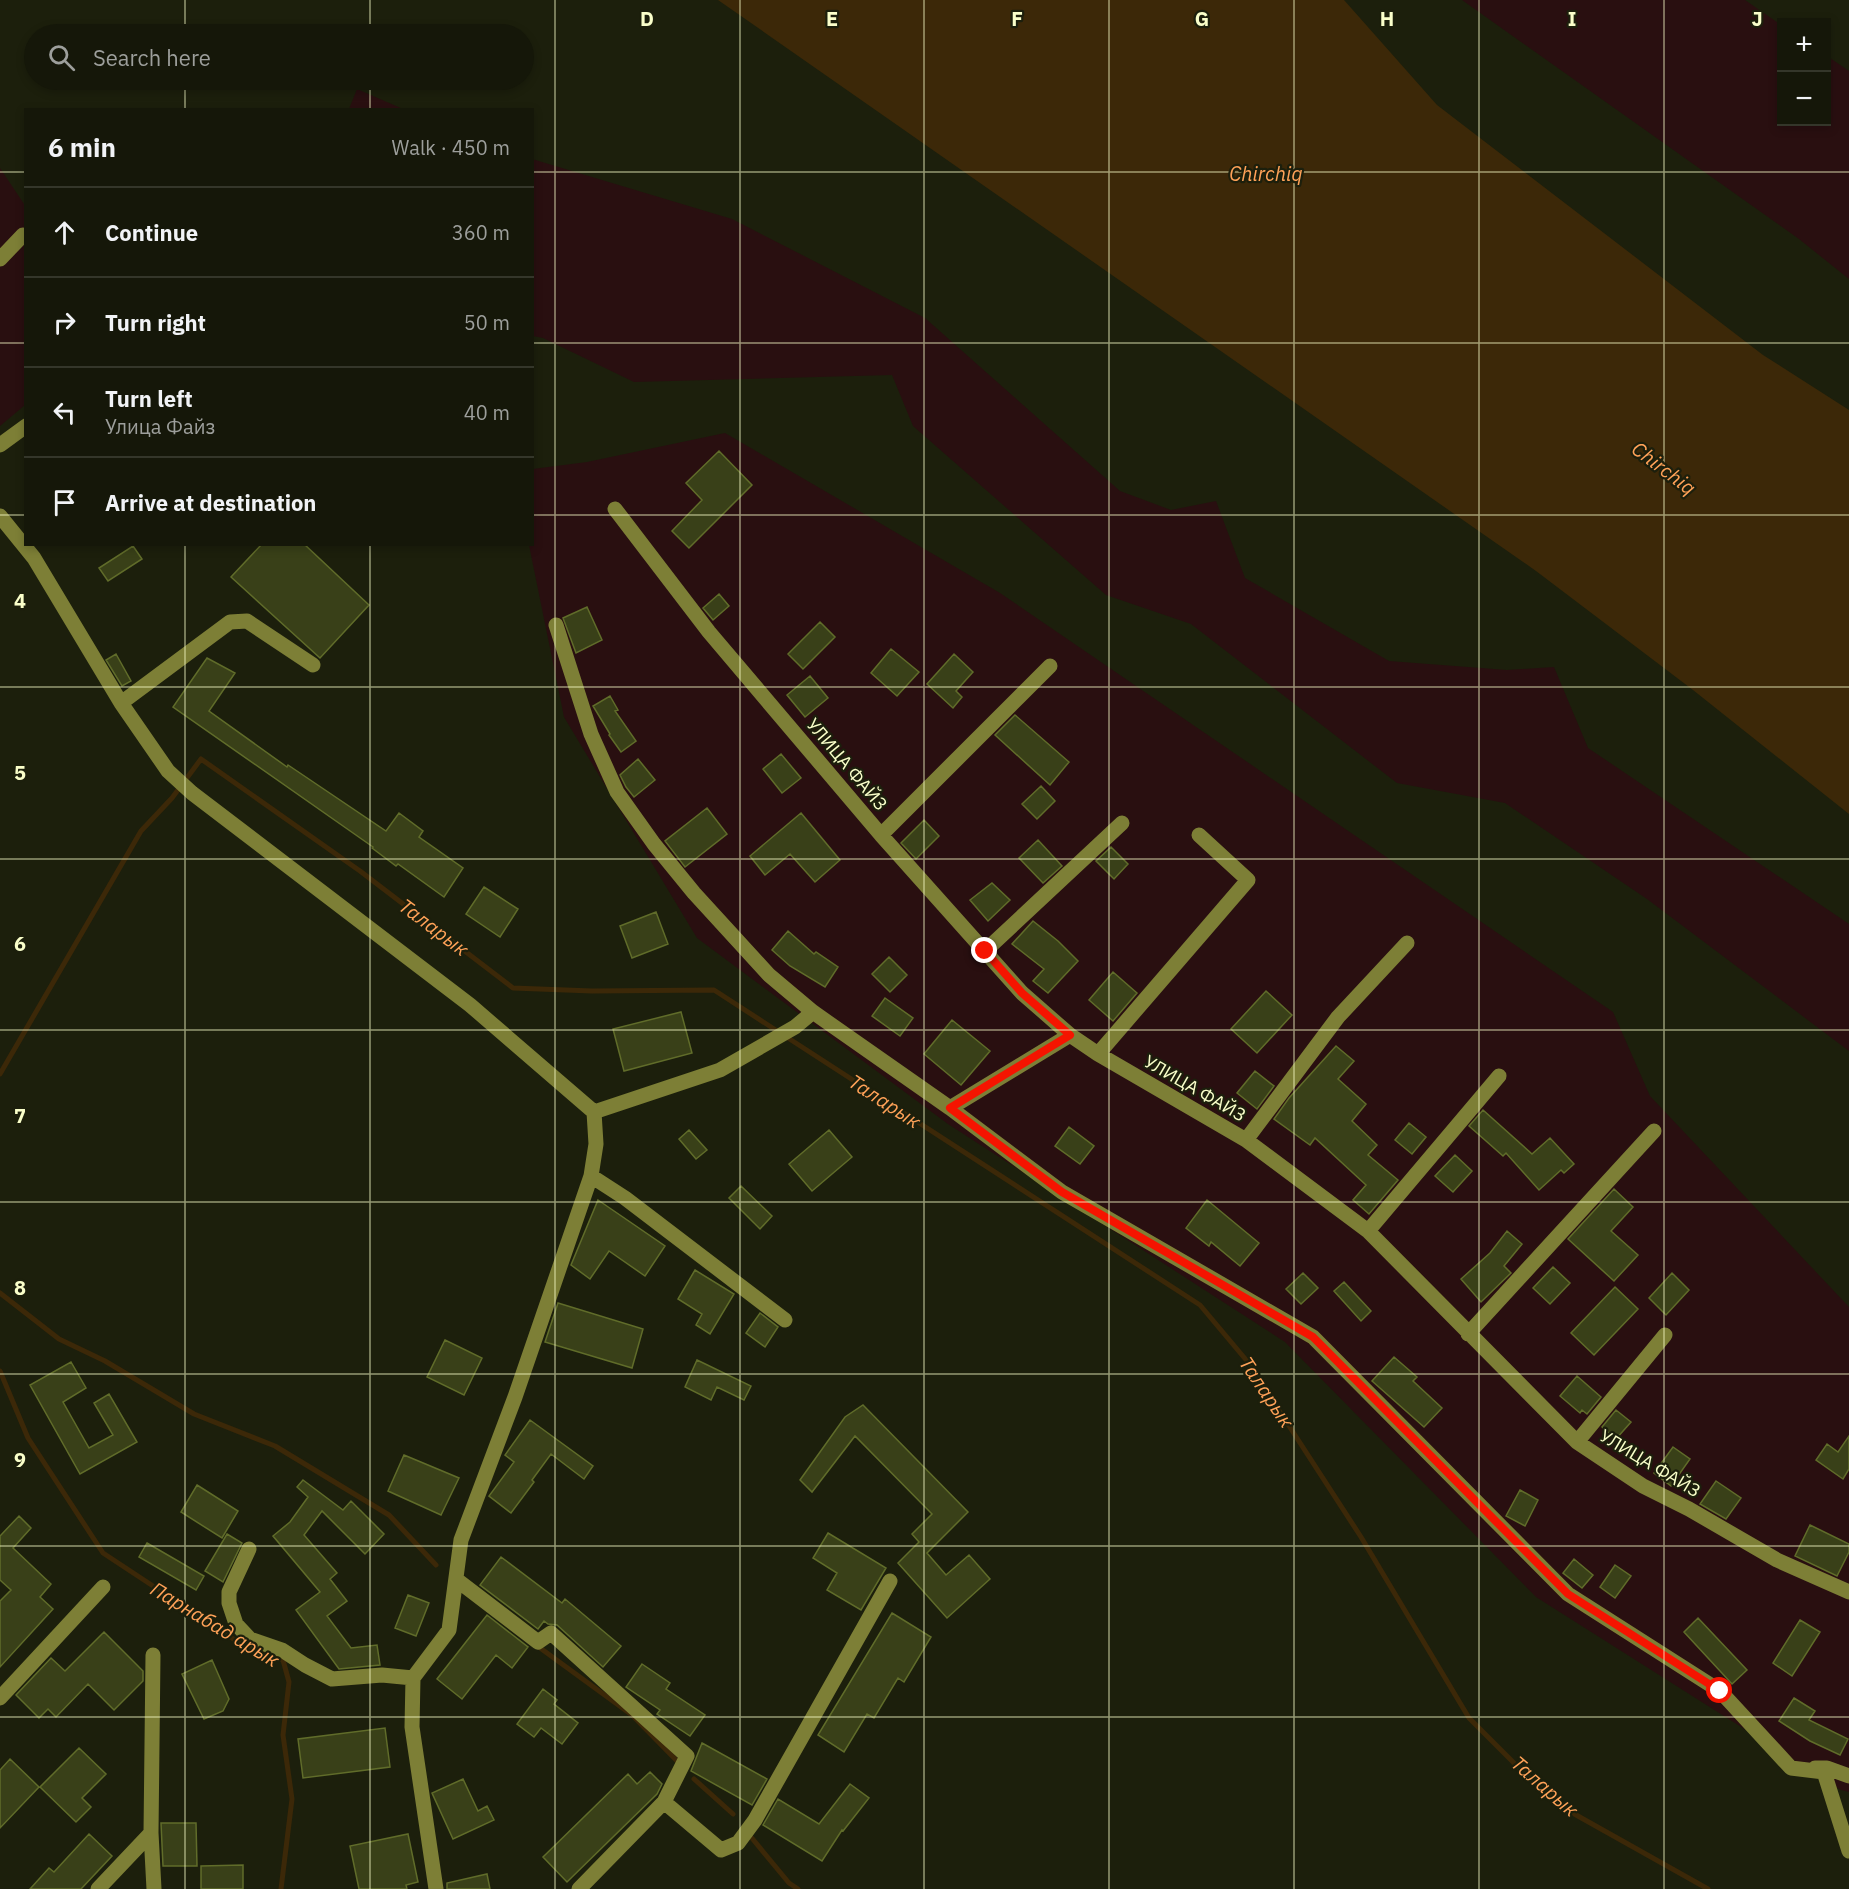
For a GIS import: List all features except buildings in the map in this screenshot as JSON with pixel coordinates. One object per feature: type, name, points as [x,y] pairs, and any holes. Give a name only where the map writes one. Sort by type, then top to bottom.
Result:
[{"type":"street","points":[[0,259],[22,235]]},
{"type":"street","points":[[0,445],[24,427]]},
{"type":"street","name":"УЛИЦА ФАЙЗ","points":[[615,509],[709,632],[881,835],[1022,993],[1070,1035],[1098,1054],[1246,1140],[1368,1231],[1577,1442],[1643,1486],[1689,1509],[1777,1560],[1849,1592]]},
{"type":"street","points":[[0,516],[24,546]]},
{"type":"street","points":[[24,546],[34,558],[121,703],[168,771],[192,793],[470,1005],[594,1112],[596,1144],[591,1176],[515,1397],[461,1540],[449,1630],[413,1678],[412,1728],[436,1889]]},
{"type":"street","points":[[121,703],[230,622],[247,621],[313,665]]},
{"type":"street","points":[[556,625],[591,734],[617,792],[654,844],[694,893],[769,975],[813,1012],[950,1108],[1062,1192],[1313,1337],[1568,1594],[1720,1691],[1791,1768],[1824,1772],[1849,1851]]},
{"type":"street","points":[[881,835],[1050,666]]},
{"type":"street","points":[[985,951],[1122,823]]},
{"type":"street","points":[[1098,1054],[1248,880],[1199,835]]},
{"type":"street","points":[[1246,1140],[1338,1017],[1407,943]]},
{"type":"street","points":[[594,1112],[720,1070],[795,1027],[813,1012]]},
{"type":"street","points":[[950,1108],[1070,1035]]},
{"type":"street","points":[[1368,1231],[1499,1076]]},
{"type":"street","points":[[1468,1334],[1654,1131]]},
{"type":"street","points":[[591,1176],[625,1198],[785,1320]]},
{"type":"street","points":[[1577,1442],[1665,1335]]},
{"type":"street","points":[[249,1549],[229,1592],[229,1603],[236,1624],[250,1639],[282,1650],[305,1665],[332,1678],[382,1675],[413,1678]]},
{"type":"street","points":[[457,1580],[538,1642],[551,1633],[687,1756],[664,1802],[579,1889]]},
{"type":"street","points":[[664,1802],[721,1850],[738,1843],[755,1820],[890,1581]]},
{"type":"street","points":[[0,1698],[103,1587]]},
{"type":"street","points":[[153,1655],[151,1833],[154,1889]]},
{"type":"street","points":[[1791,1768],[1827,1767],[1849,1776]]},
{"type":"street","points":[[98,1889],[151,1833]]},
{"type":"shaded area","points":[[1462,0],[1745,0],[1777,22],[1777,126],[1831,126],[1831,59],[1849,71],[1849,279],[1799,239]]},
{"type":"shaded area","points":[[357,90],[359,90],[401,108],[349,108]]},
{"type":"shaded area","points":[[534,160],[732,219],[925,318],[1120,491],[1171,510],[1216,501],[1245,578],[1389,661],[1507,670],[1554,667],[1588,748],[1849,924],[1849,1051],[1647,899],[1505,803],[1397,783],[1191,624],[1106,595],[913,426],[892,375],[634,382],[543,338],[534,336]]},
{"type":"shaded area","points":[[0,168],[24,204],[24,406],[0,426]]},
{"type":"shaded area","points":[[725,433],[1000,593],[1613,1012],[1650,1096],[1849,1307],[1849,1792],[1841,1790],[1536,1597],[1285,1342],[948,1124],[697,938],[564,717],[529,546],[534,546],[534,469],[587,462]]},
{"type":"water","name":"Chirchiq","points":[[718,0],[1344,0],[1437,105],[1763,355],[1849,410],[1849,814],[1693,690],[1536,571]]},
{"type":"waterway","name":"Таларык","points":[[0,1074],[141,831],[172,798],[201,759],[360,871],[513,988],[592,991],[714,990],[1200,1305],[1247,1361],[1361,1537],[1469,1718],[1516,1765],[1569,1811],[1708,1889]]},
{"type":"waterway","points":[[0,1293],[59,1339],[105,1361],[194,1414],[275,1446],[389,1515],[436,1565]]},
{"type":"waterway","name":"Парнабад арык","points":[[0,1371],[28,1438],[103,1553],[247,1648],[283,1660],[289,1682],[283,1735],[292,1799],[281,1889]]},
{"type":"waterway","points":[[536,1645],[632,1715],[680,1764]]},
{"type":"waterway","points":[[694,1779],[733,1814]]},
{"type":"waterway","points":[[751,1837],[789,1883],[798,1889]]},
{"type":"route","points":[[985,951],[1022,993],[1070,1035],[950,1108],[1062,1192],[1313,1337],[1568,1594],[1720,1691]]}]
